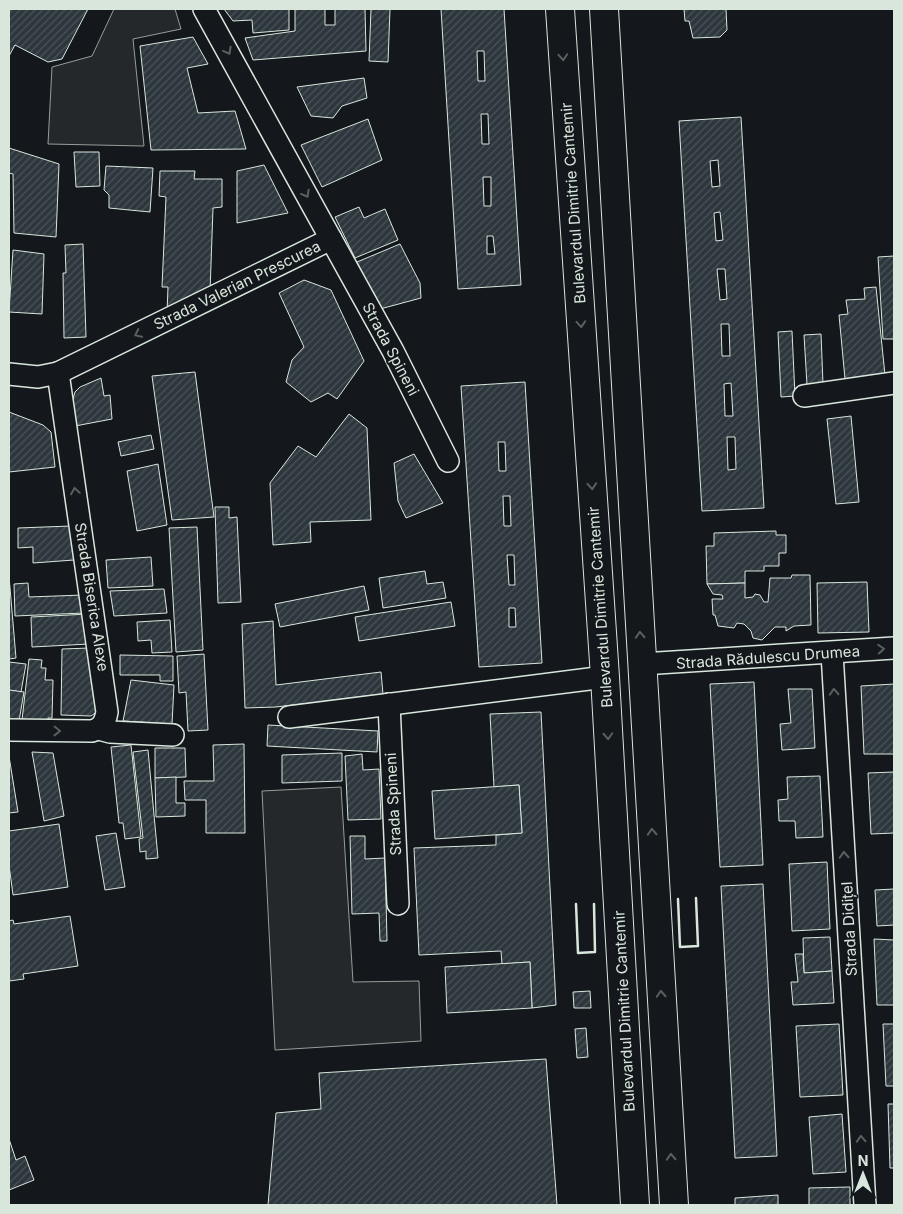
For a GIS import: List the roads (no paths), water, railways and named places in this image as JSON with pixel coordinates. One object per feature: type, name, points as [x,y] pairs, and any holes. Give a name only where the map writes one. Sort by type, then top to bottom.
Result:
[{"type":"main road","name":"Bulevardul Dimitrie Cantemir","points":[[560,9],[605,677],[635,1205]]},
{"type":"main road","points":[[604,9],[674,1205]]},
{"type":"street","name":"Strada Valerian Prescurea","points":[[9,374],[38,377],[58,373],[331,239],[204,9]]},
{"type":"street","name":"Strada Spineni","points":[[331,239],[393,351],[448,461]]},
{"type":"street","name":"Strada Biserica Alexe","points":[[58,373],[108,702],[105,722],[99,729]]},
{"type":"street","points":[[804,396],[894,383]]},
{"type":"street","name":"Strada Rădulescu Drumea","points":[[642,664],[894,648]]},
{"type":"street","name":"Strada Didițel","points":[[832,653],[865,1205]]},
{"type":"street","points":[[289,717],[605,677]]},
{"type":"street","name":"Strada Spineni","points":[[389,704],[398,904]]},
{"type":"street","points":[[9,730],[92,731],[99,729],[110,732],[174,735]]}]
